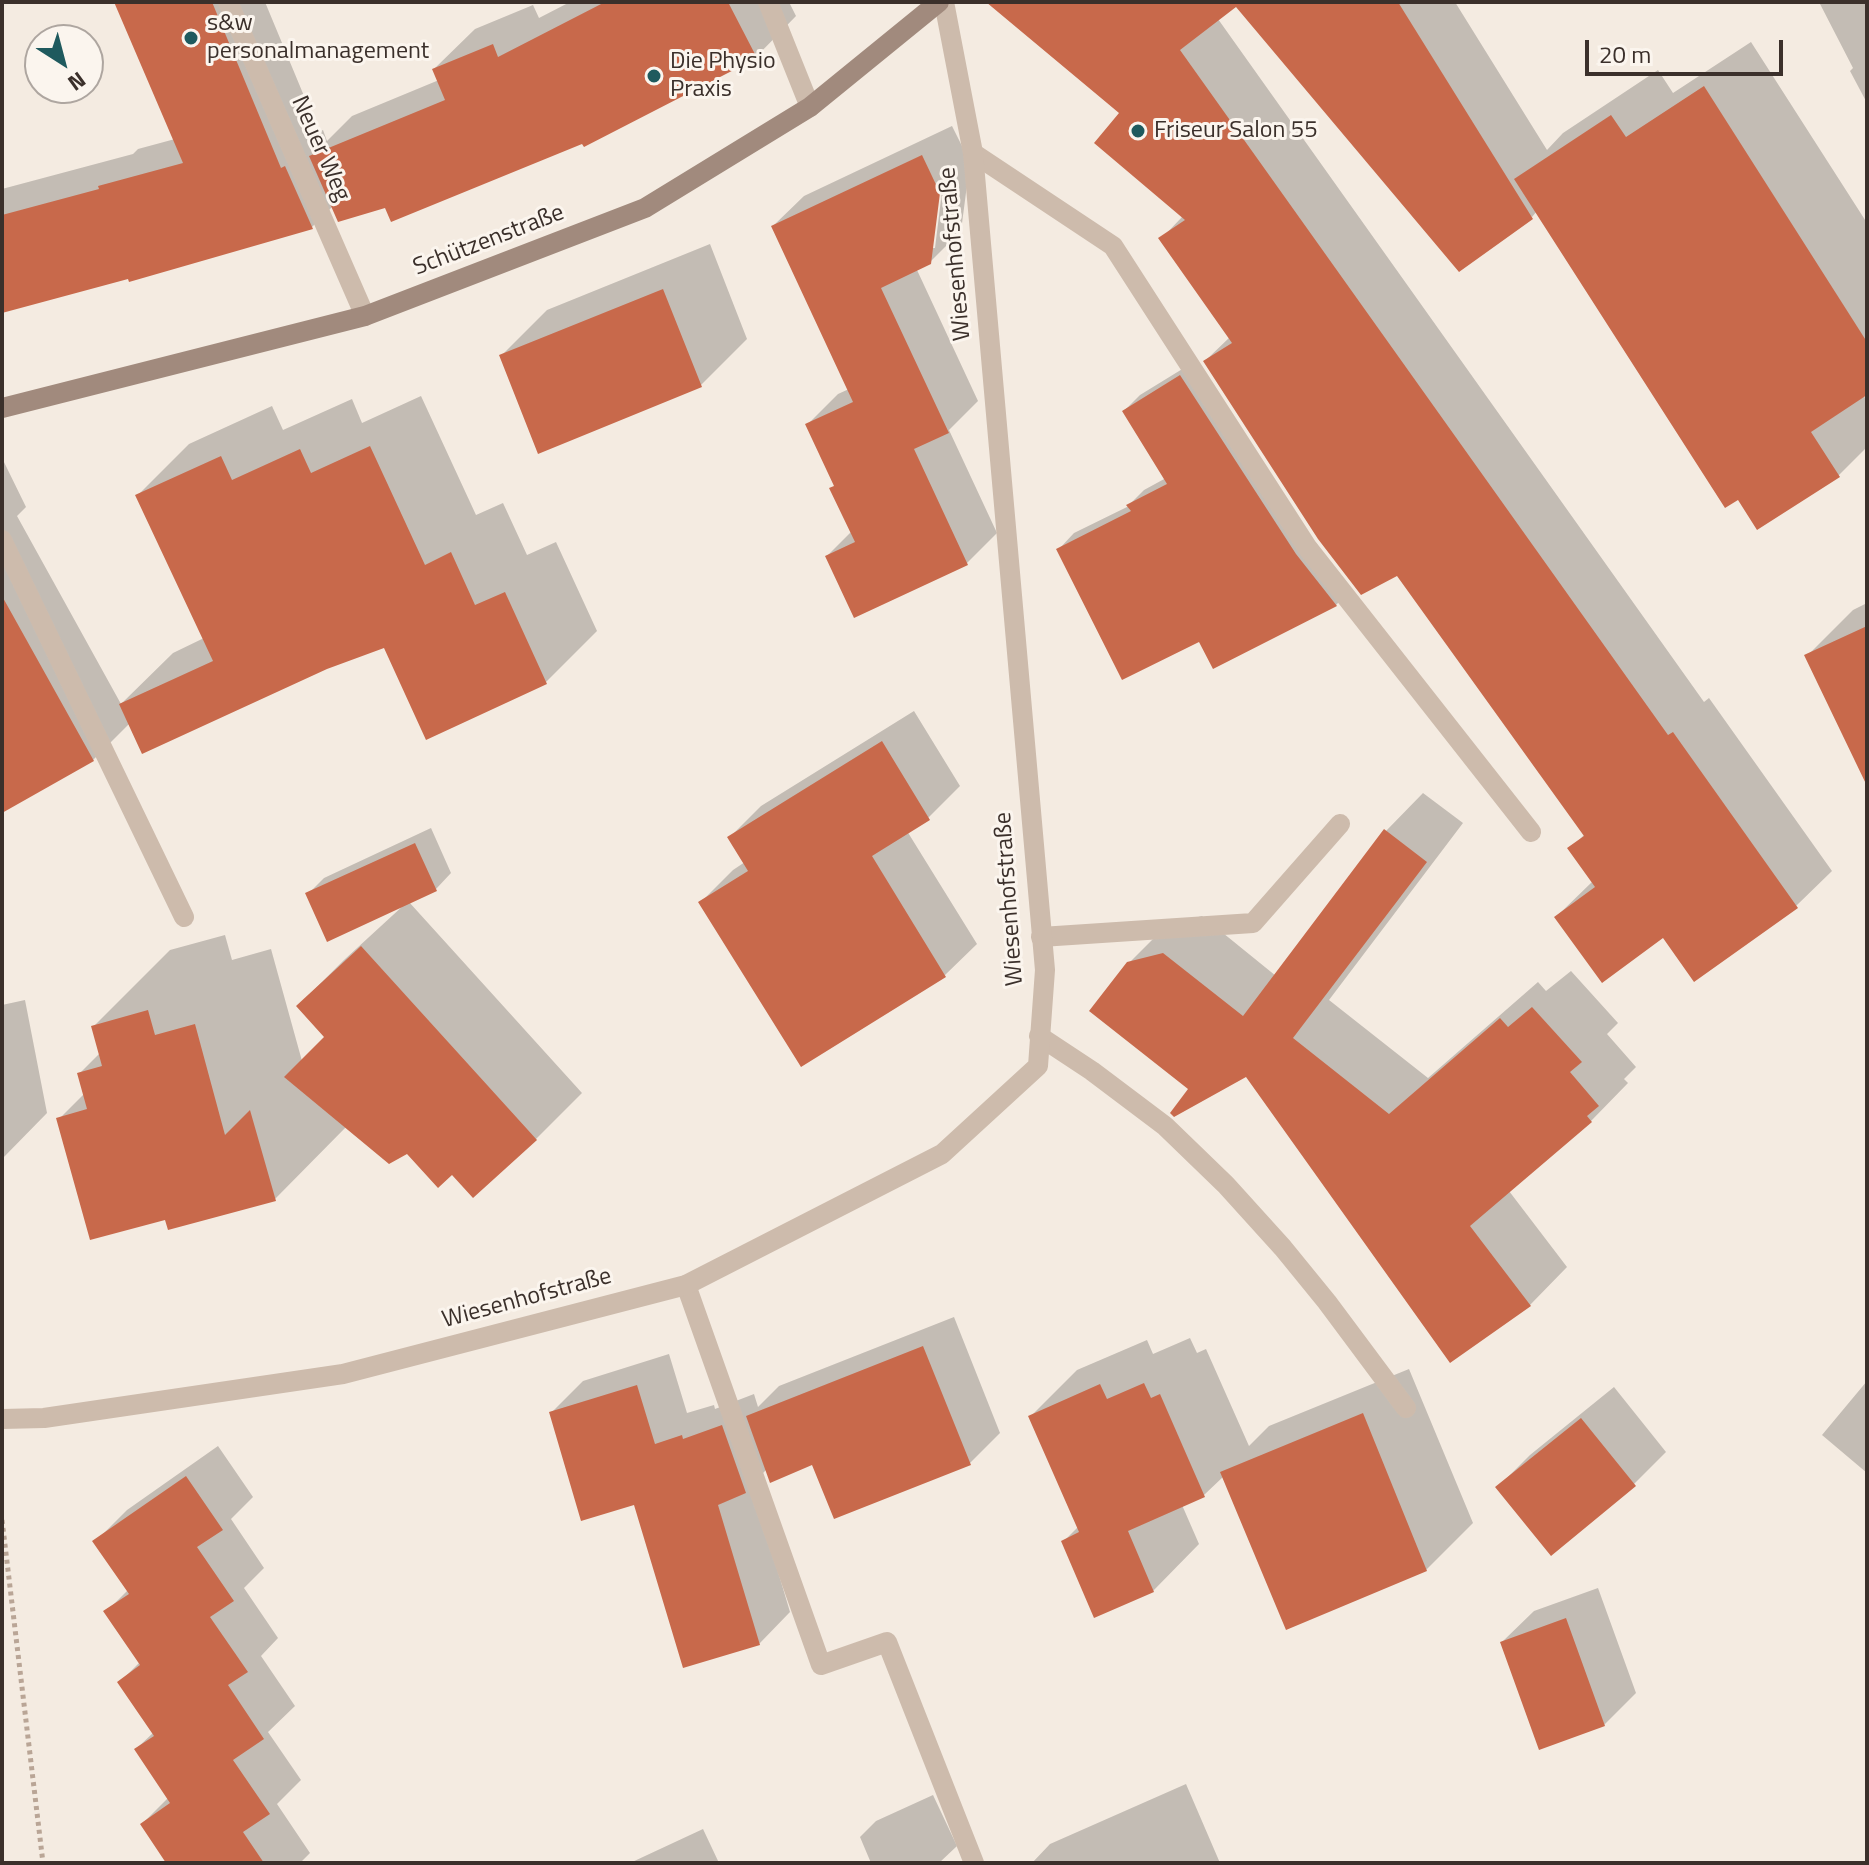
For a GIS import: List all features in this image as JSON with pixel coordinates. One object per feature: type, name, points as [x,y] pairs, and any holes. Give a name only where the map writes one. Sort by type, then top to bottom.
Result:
[{"type":"main road","name":"Schützenstraße","points":[[2,408],[365,316],[645,208],[810,107],[942,2]]},
{"type":"street","name":"Neuer Weg","points":[[228,2],[365,316]]},
{"type":"street","points":[[768,2],[810,107]]},
{"type":"street","name":"Wiesenhofstraße","points":[[2,1419],[44,1418],[343,1374],[686,1285],[942,1154],[1038,1066],[1045,970],[973,153],[942,2]]},
{"type":"street","points":[[973,153],[1113,246],[1307,547],[1531,832]]},
{"type":"street","points":[[2,540],[184,917]]},
{"type":"street","points":[[1041,937],[1253,923],[1340,824]]},
{"type":"street","points":[[1039,1036],[1165,1126],[1226,1185],[1327,1302],[1406,1408]]},
{"type":"street","points":[[686,1285],[821,1665],[887,1642],[974,1863]]},
{"type":"path","points":[[2,1520],[43,1863]]},
{"type":"building","points":[[114,2],[212,2],[281,168],[285,166],[313,229],[129,282],[128,279],[2,313],[2,215],[183,163]]},
{"type":"building","points":[[605,2],[728,2],[757,58],[584,147],[582,144],[391,222],[385,208],[338,222],[309,156],[445,100],[432,69],[493,44],[498,57]]},
{"type":"building","points":[[986,2],[1398,2],[1533,219],[1459,272],[1236,7],[1180,50],[1668,735],[1673,732],[1798,908],[1694,982],[1663,938],[1602,983],[1554,917],[1595,887],[1567,848],[1584,836],[1397,576],[1361,595],[1318,539],[1203,361],[1232,343],[1158,238],[1185,220],[1094,143],[1119,113]]},
{"type":"building","points":[[1704,86],[1867,342],[1867,395],[1811,432],[1840,477],[1757,530],[1738,500],[1725,508],[1514,179],[1611,115],[1626,137]]},
{"type":"building","points":[[922,155],[940,193],[931,264],[881,288],[949,433],[914,449],[968,565],[854,618],[825,556],[855,542],[829,488],[834,486],[805,424],[853,402],[771,226]]},
{"type":"building","points":[[663,289],[702,387],[538,454],[499,355]]},
{"type":"building","points":[[1180,375],[1296,554],[1337,606],[1213,669],[1199,642],[1122,680],[1056,549],[1131,511],[1126,505],[1167,484],[1122,411]]},
{"type":"building","points":[[370,446],[425,565],[451,552],[475,605],[505,592],[547,684],[426,740],[384,648],[327,669],[142,754],[119,704],[213,661],[135,495],[221,456],[232,480],[300,449],[311,473]]},
{"type":"building","points":[[2,596],[94,761],[2,813]]},
{"type":"building","points":[[1867,626],[1867,786],[1804,655]]},
{"type":"building","points":[[882,741],[930,820],[872,856],[946,977],[801,1067],[698,902],[748,871],[727,837]]},
{"type":"building","points":[[1384,829],[1427,862],[1293,1038],[1389,1114],[1500,1018],[1508,1027],[1532,1007],[1582,1062],[1570,1072],[1599,1106],[1587,1116],[1592,1122],[1470,1226],[1531,1306],[1450,1363],[1246,1077],[1174,1117],[1170,1113],[1188,1089],[1089,1011],[1127,962],[1163,953],[1243,1016]]},
{"type":"building","points":[[415,843],[437,891],[327,942],[305,893]]},
{"type":"building","points":[[361,946],[537,1140],[473,1198],[452,1175],[438,1188],[407,1154],[389,1164],[284,1077],[324,1037],[296,1006]]},
{"type":"building","points":[[148,1010],[155,1035],[195,1024],[225,1135],[250,1110],[276,1201],[168,1230],[165,1220],[90,1240],[56,1118],[87,1109],[77,1073],[102,1066],[91,1026]]},
{"type":"building","points":[[923,1346],[971,1465],[834,1519],[812,1465],[770,1483],[746,1416]]},
{"type":"building","points":[[1144,1383],[1151,1398],[1160,1394],[1205,1497],[1128,1531],[1154,1592],[1094,1618],[1061,1541],[1079,1532],[1028,1416],[1100,1384],[1107,1399]]},
{"type":"building","points":[[637,1385],[655,1444],[682,1435],[683,1439],[722,1425],[746,1493],[718,1505],[760,1645],[683,1668],[634,1505],[581,1521],[549,1412]]},
{"type":"building","points":[[1363,1413],[1427,1571],[1286,1630],[1220,1472]]},
{"type":"building","points":[[1581,1418],[1636,1486],[1551,1556],[1495,1487]]},
{"type":"building","points":[[186,1476],[223,1530],[197,1547],[234,1601],[210,1617],[248,1672],[228,1685],[264,1739],[233,1760],[270,1814],[243,1832],[264,1863],[166,1863],[140,1824],[170,1803],[134,1749],[154,1736],[117,1682],[140,1665],[103,1611],[129,1594],[92,1541]]},
{"type":"building","points":[[1566,1618],[1605,1726],[1539,1750],[1500,1642]]},
{"type":"place","name":"s&w personalmanagement","points":[[191,38]]},
{"type":"place","name":"Die Physio Praxis","points":[[654,76]]},
{"type":"place","name":"Friseur Salon 55","points":[[1138,131]]}]
